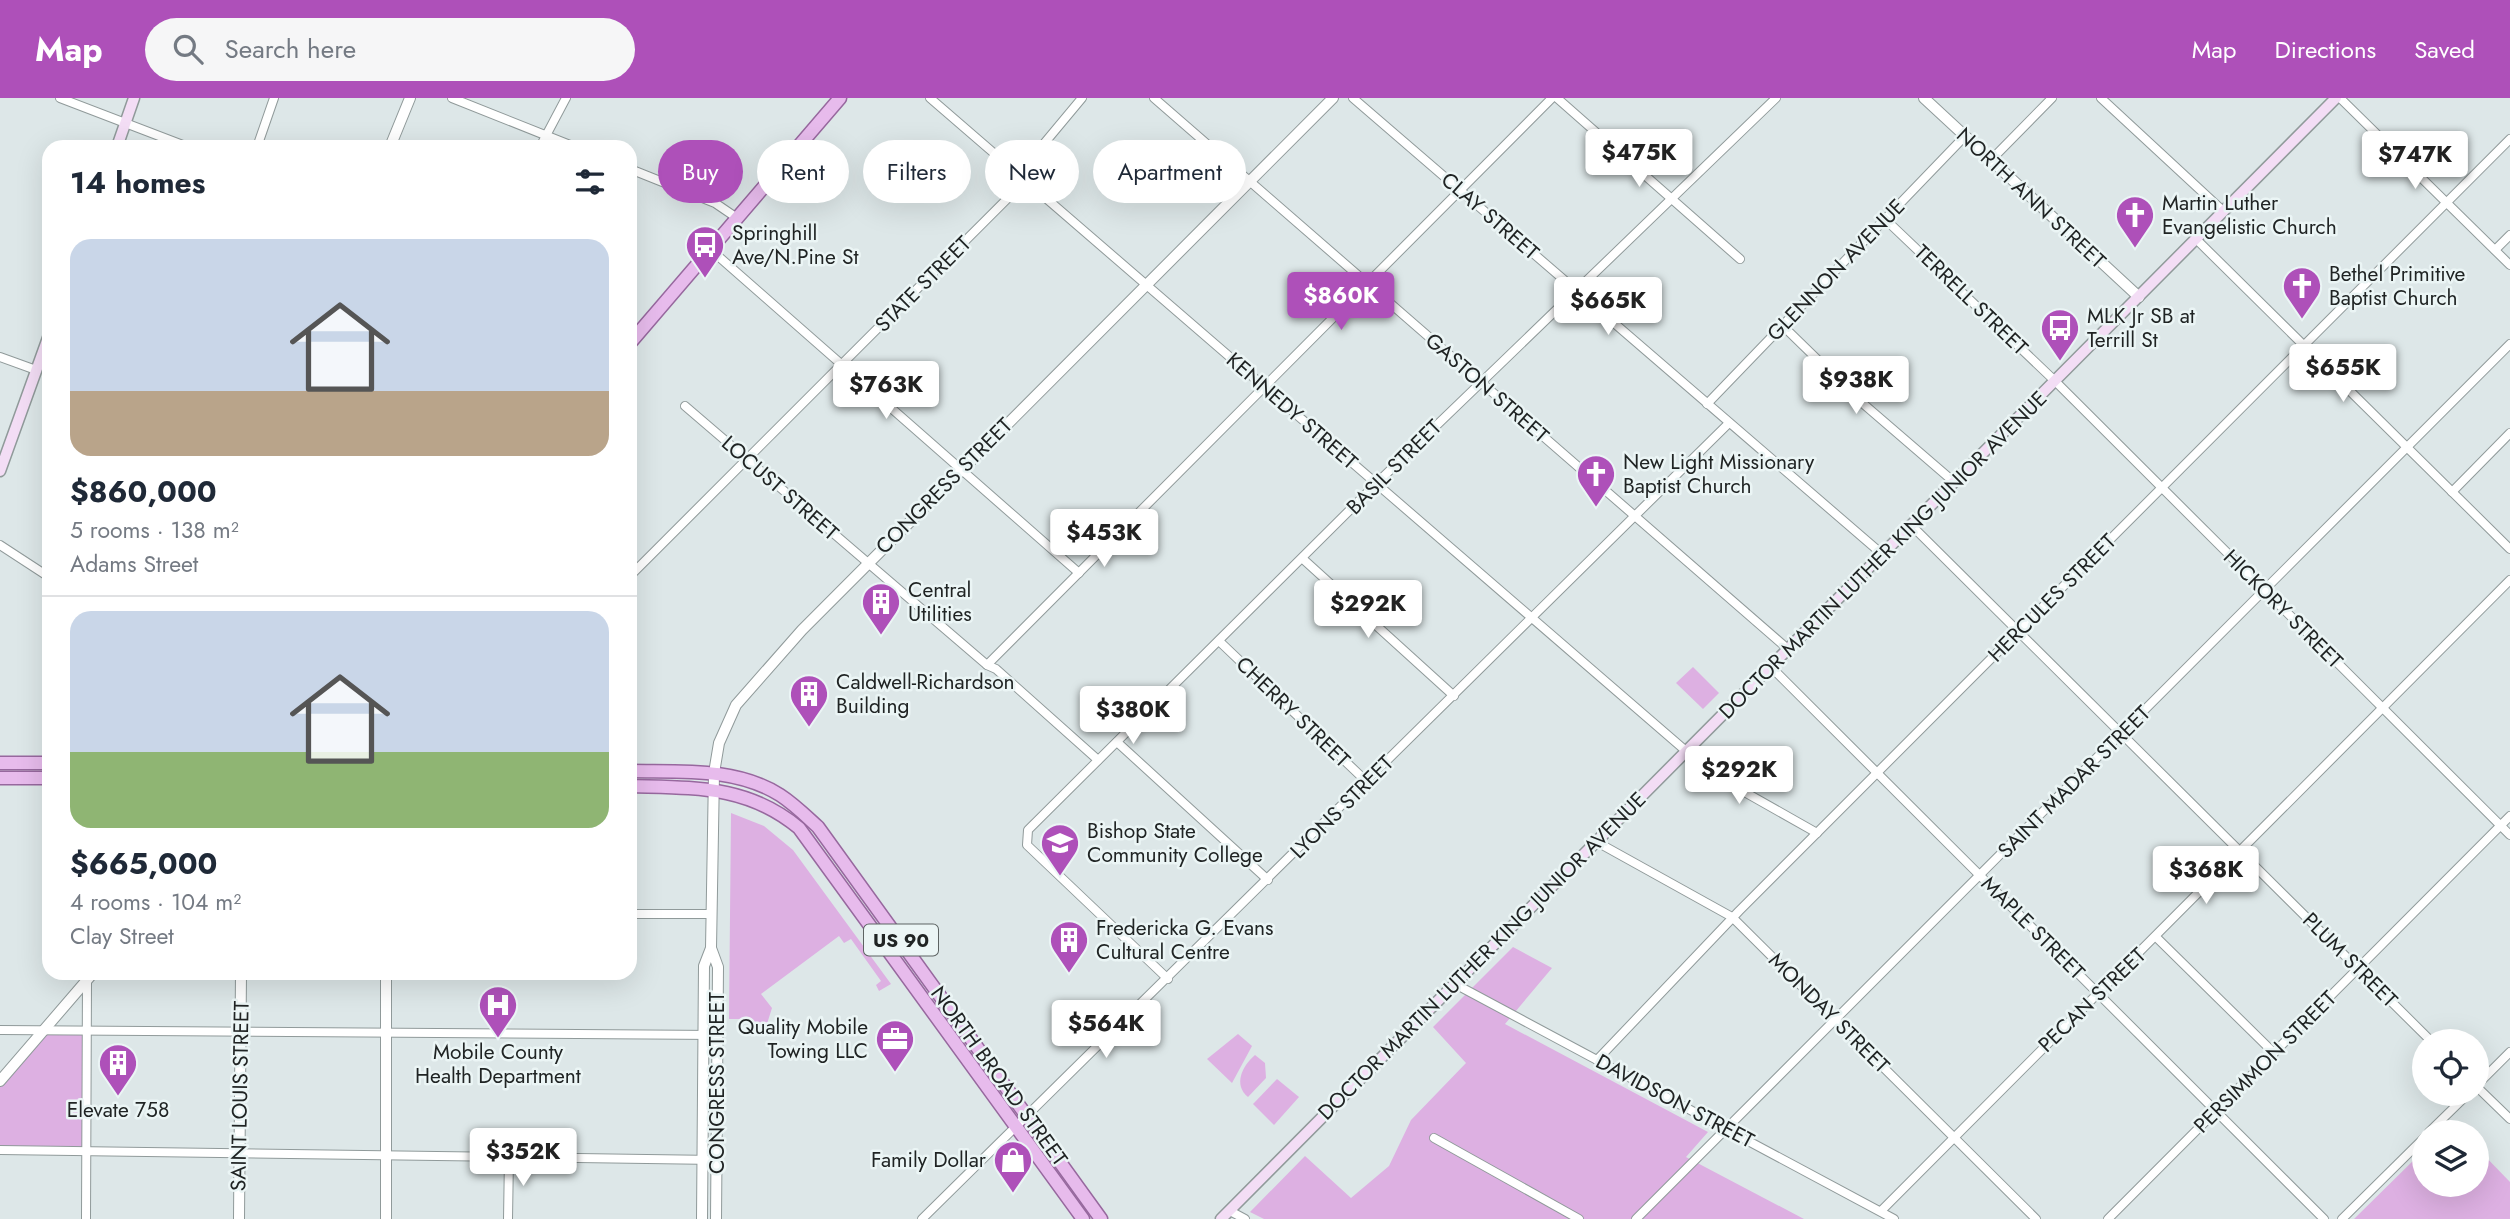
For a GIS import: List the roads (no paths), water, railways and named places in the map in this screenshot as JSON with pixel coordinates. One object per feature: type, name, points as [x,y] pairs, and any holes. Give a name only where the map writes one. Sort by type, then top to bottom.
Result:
[{"type":"main road","points":[[120,140],[134,98]]},
{"type":"main road","points":[[637,329],[840,98]]},
{"type":"main road","name":"DOCTOR MARTIN LUTHER KING JUNIOR AVENUE","points":[[1226,1215],[1595,841],[2056,382],[2222,211],[2338,98]]},
{"type":"main road","points":[[0,471],[42,354]]},
{"type":"main road","points":[[0,763],[42,763]]},
{"type":"main road","name":"NORTH BROAD STREET","points":[[637,771],[714,773],[779,794],[818,827],[1101,1219]]},
{"type":"main road","points":[[0,778],[42,778]]},
{"type":"main road","name":"NORTH BROAD STREET","points":[[637,786],[714,790],[753,798],[799,828],[1083,1219]]},
{"type":"street","points":[[60,98],[171,140]]},
{"type":"street","points":[[259,140],[274,98]]},
{"type":"street","points":[[393,140],[410,98]]},
{"type":"street","points":[[452,98],[557,140]]},
{"type":"street","points":[[544,140],[566,98]]},
{"type":"street","name":"KENNEDY STREET","points":[[930,98],[985,146]]},
{"type":"street","name":"STATE STREET","points":[[1047,140],[1082,98]]},
{"type":"street","name":"GASTON STREET","points":[[1154,98],[1248,183],[1789,650]]},
{"type":"street","name":"CONGRESS STREET","points":[[702,1219],[704,966],[711,948],[714,773],[719,743],[736,705],[802,630],[1333,98]]},
{"type":"street","name":"CLAY STREET","points":[[1353,98],[1882,555]]},
{"type":"street","points":[[987,665],[1552,98]]},
{"type":"street","points":[[1557,98],[1740,259]]},
{"type":"street","name":"BASIL STREET","points":[[1168,979],[1027,845],[1028,830],[1376,484],[1776,98]]},
{"type":"street","name":"NORTH ANN STREET","points":[[1924,98],[2138,297]]},
{"type":"street","points":[[1991,160],[2052,98]]},
{"type":"street","points":[[2101,98],[2222,211]]},
{"type":"street","points":[[2338,98],[2510,264]]},
{"type":"street","name":"GLENNON AVENUE","points":[[1707,404],[1965,136]]},
{"type":"street","name":"HERCULES STREET","points":[[1597,1060],[1732,917],[2510,139]]},
{"type":"street","points":[[637,172],[715,203],[737,218]]},
{"type":"street","name":"STATE STREET","points":[[637,569],[1003,203]]},
{"type":"street","name":"KENNEDY STREET","points":[[1051,203],[1686,751],[1695,764],[1817,833]]},
{"type":"street","name":"TERRELL STREET","points":[[1885,219],[2056,382]]},
{"type":"street","points":[[2496,250],[2510,235]]},
{"type":"street","points":[[2196,239],[2510,549]]},
{"type":"street","points":[[710,249],[1079,573]]},
{"type":"street","points":[[1782,325],[1860,401],[1954,482]]},
{"type":"street","name":"SAINT MADAR STREET","points":[[1636,1219],[2510,344]]},
{"type":"street","points":[[0,358],[36,370]]},
{"type":"street","name":"HICKORY STREET","points":[[2056,382],[2510,835]]},
{"type":"street","name":"LOCUST STREET","points":[[685,406],[987,665],[996,669],[1098,760]]},
{"type":"street","name":"LYONS STREET","points":[[922,1219],[1532,620],[1729,422]]},
{"type":"street","points":[[2452,492],[2510,433]]},
{"type":"street","name":"PLUM STREET","points":[[1911,525],[2419,1029]]},
{"type":"street","points":[[0,545],[42,572]]},
{"type":"street","points":[[1303,559],[1454,696]]},
{"type":"street","name":"PECAN STREET","points":[[1881,1211],[2510,580]]},
{"type":"street","name":"CHERRY STREET","points":[[1219,641],[1367,782]]},
{"type":"street","name":"MAPLE STREET","points":[[1771,667],[2324,1219]]},
{"type":"street","points":[[1117,742],[1268,880]]},
{"type":"street","name":"PERSIMMON STREET","points":[[2108,1219],[2510,817]]},
{"type":"street","name":"MONDAY STREET","points":[[1595,841],[1732,917],[2036,1219]]},
{"type":"street","points":[[637,914],[712,914]]},
{"type":"street","points":[[2157,937],[2274,1053]]},
{"type":"street","name":"CONGRESS STREET","points":[[711,948],[718,967],[716,1219]]},
{"type":"street","points":[[0,1081],[87,980]]},
{"type":"street","points":[[86,1219],[90,980]]},
{"type":"street","name":"SAINT LOUIS STREET","points":[[239,1219],[241,980]]},
{"type":"street","points":[[386,980],[386,1219]]},
{"type":"street","name":"DAVIDSON STREET","points":[[1454,984],[1894,1219]]},
{"type":"street","points":[[0,1030],[717,1034]]},
{"type":"street","points":[[2489,1073],[2510,1052]]},
{"type":"street","points":[[2489,1099],[2510,1119]]},
{"type":"street","points":[[2441,1120],[2456,1106]]},
{"type":"street","points":[[1434,1138],[1579,1219]]},
{"type":"street","points":[[0,1150],[716,1160]]},
{"type":"street","points":[[2342,1219],[2412,1150]]},
{"type":"street","points":[[508,1219],[509,1157]]},
{"type":"street","points":[[1226,1215],[1245,1219]]},
{"type":"place","name":"Martin Luther Evangelistic Church","points":[[2135,249]]},
{"type":"place","name":"Springhill Ave/N.Pine St","points":[[705,279]]},
{"type":"place","name":"Bethel Primitive Baptist Church","points":[[2302,320]]},
{"type":"place","name":"MLK Jr SB at Terrill St","points":[[2060,362]]},
{"type":"place","name":"New Light Missionary Baptist Church","points":[[1596,508]]},
{"type":"place","name":"Central Utilities","points":[[881,636]]},
{"type":"place","name":"Caldwell-Richardson Building","points":[[809,728]]},
{"type":"place","name":"Bishop State Community College","points":[[1060,877]]},
{"type":"place","name":"Fredericka G. Evans Cultural Centre","points":[[1069,974]]},
{"type":"place","name":"Mobile County Health Department","points":[[498,1039]]},
{"type":"place","name":"Quality Mobile Towing LLC","points":[[895,1073]]},
{"type":"place","name":"Elevate 758","points":[[118,1097]]},
{"type":"place","name":"Family Dollar","points":[[1013,1194]]}]
